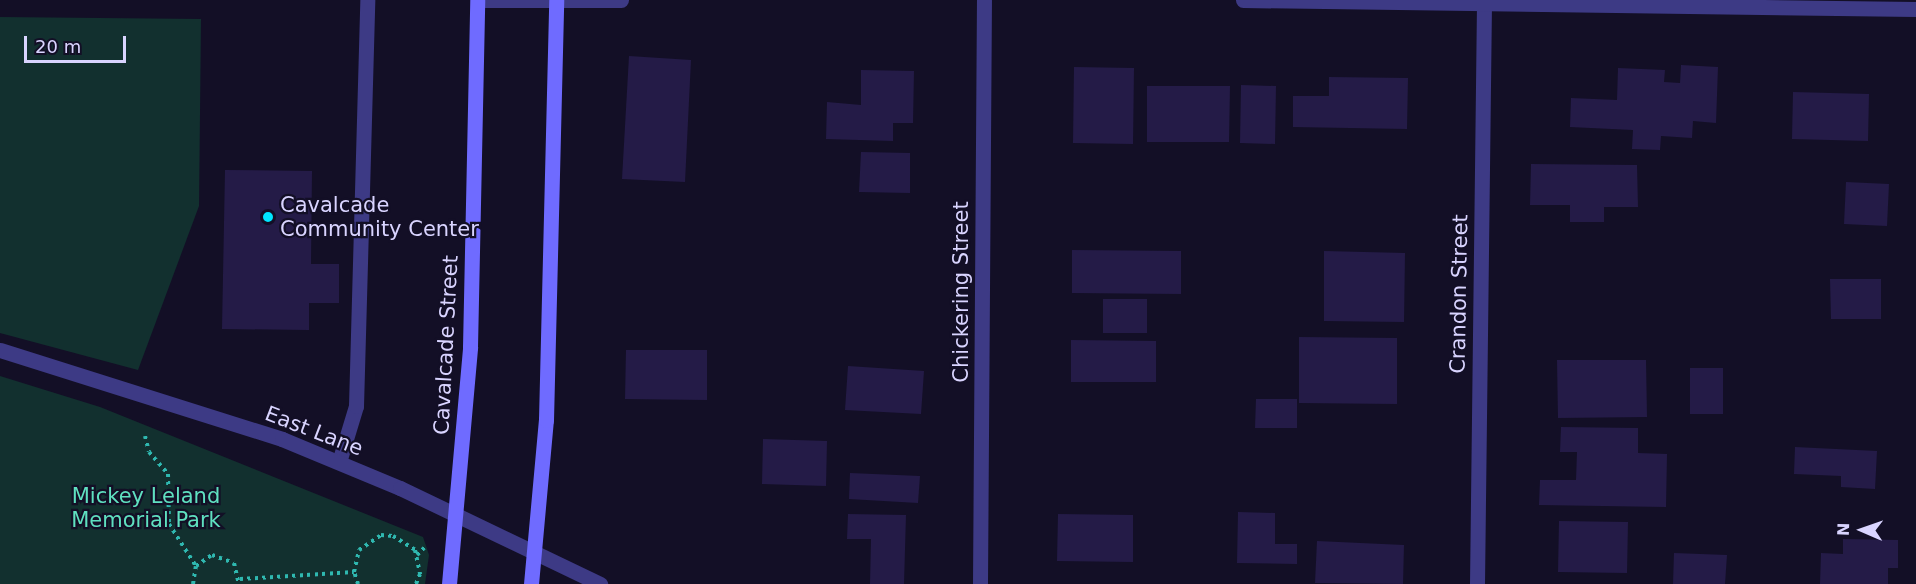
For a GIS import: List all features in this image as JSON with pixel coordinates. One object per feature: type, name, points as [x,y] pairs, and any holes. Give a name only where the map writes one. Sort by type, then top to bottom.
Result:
[{"type":"main road","name":"Cavalcade Street","points":[[449,584],[470,347],[477,0]]},
{"type":"main road","points":[[531,584],[546,420],[556,0]]},
{"type":"street","points":[[339,462],[356,406],[367,0]]},
{"type":"street","points":[[485,0],[621,0]]},
{"type":"street","name":"Chickering Street","points":[[980,584],[984,0]]},
{"type":"street","points":[[1243,0],[1916,9]]},
{"type":"street","name":"Crandon Street","points":[[1476,584],[1484,4]]},
{"type":"street","name":"East Lane","points":[[0,351],[339,462],[457,514],[600,584]]},
{"type":"path","points":[[146,436],[149,452],[168,474],[169,524],[196,566],[193,584]]},
{"type":"path","points":[[358,584],[354,572],[357,556],[367,542],[393,536],[415,550],[420,574],[416,584]]},
{"type":"path","points":[[196,566],[220,555],[234,563],[240,581],[354,572]]},
{"type":"green space","points":[[0,17],[201,19],[199,206],[138,370],[0,333]]},
{"type":"green space","name":"Mickey Leland Memorial Park","points":[[0,376],[100,407],[423,537],[429,555],[425,584],[0,584]]},
{"type":"building","points":[[629,56],[691,60],[685,182],[622,179]]},
{"type":"building","points":[[1681,65],[1718,67],[1716,123],[1693,121],[1692,138],[1661,136],[1660,150],[1632,149],[1633,130],[1570,127],[1571,98],[1617,100],[1618,68],[1665,70],[1664,82],[1680,83]]},
{"type":"building","points":[[1074,67],[1134,68],[1133,144],[1073,143]]},
{"type":"building","points":[[861,70],[914,71],[913,123],[893,123],[893,141],[826,139],[827,102],[861,105]]},
{"type":"building","points":[[1329,77],[1408,78],[1407,129],[1293,127],[1293,96],[1329,96]]},
{"type":"building","points":[[1241,85],[1276,86],[1275,144],[1240,143]]},
{"type":"building","points":[[1147,86],[1230,86],[1229,142],[1147,142]]},
{"type":"building","points":[[1793,92],[1869,94],[1868,141],[1792,139]]},
{"type":"building","points":[[861,152],[910,153],[910,193],[859,192]]},
{"type":"building","points":[[1531,164],[1637,165],[1638,207],[1604,207],[1604,222],[1570,222],[1570,205],[1530,205]]},
{"type":"building","name":"Cavalcade Community Center","points":[[225,170],[312,171],[311,264],[339,264],[339,303],[309,303],[309,330],[222,329]]},
{"type":"building","points":[[1846,182],[1889,184],[1887,226],[1844,224]]},
{"type":"building","points":[[1072,250],[1181,251],[1181,294],[1072,293]]},
{"type":"building","points":[[1324,251],[1405,253],[1404,322],[1324,321]]},
{"type":"building","points":[[1830,279],[1881,279],[1881,319],[1831,319]]},
{"type":"building","points":[[1103,299],[1147,299],[1147,333],[1103,333]]},
{"type":"building","points":[[1299,337],[1397,338],[1397,404],[1299,403]]},
{"type":"building","points":[[1071,340],[1156,341],[1156,382],[1071,382]]},
{"type":"building","points":[[626,350],[707,350],[707,400],[625,399]]},
{"type":"building","points":[[1557,360],[1646,360],[1647,417],[1558,418]]},
{"type":"building","points":[[848,366],[924,371],[921,414],[845,410]]},
{"type":"building","points":[[1690,368],[1723,368],[1723,414],[1690,414]]},
{"type":"building","points":[[1256,399],[1297,399],[1297,428],[1255,428]]},
{"type":"building","points":[[1561,427],[1638,428],[1638,453],[1667,454],[1666,507],[1539,505],[1540,480],[1576,480],[1577,452],[1560,452]]},
{"type":"building","points":[[763,439],[827,441],[826,486],[762,484]]},
{"type":"building","points":[[1795,447],[1877,451],[1875,489],[1841,487],[1841,476],[1794,474]]},
{"type":"building","points":[[850,473],[920,476],[918,503],[849,499]]},
{"type":"building","points":[[1238,512],[1275,513],[1275,544],[1297,544],[1297,564],[1237,563]]},
{"type":"building","points":[[848,514],[906,515],[904,584],[870,584],[871,539],[847,539]]},
{"type":"building","points":[[1058,514],[1133,515],[1133,562],[1057,561]]},
{"type":"building","points":[[1559,521],[1628,522],[1627,573],[1558,572]]},
{"type":"building","points":[[1843,539],[1898,540],[1898,568],[1888,568],[1888,584],[1820,584],[1821,553],[1843,554]]},
{"type":"building","points":[[1317,541],[1404,545],[1403,584],[1315,583]]},
{"type":"building","points":[[1674,553],[1727,555],[1725,584],[1673,584]]},
{"type":"place","name":"Cavalcade Community Center","points":[[268,217]]}]
